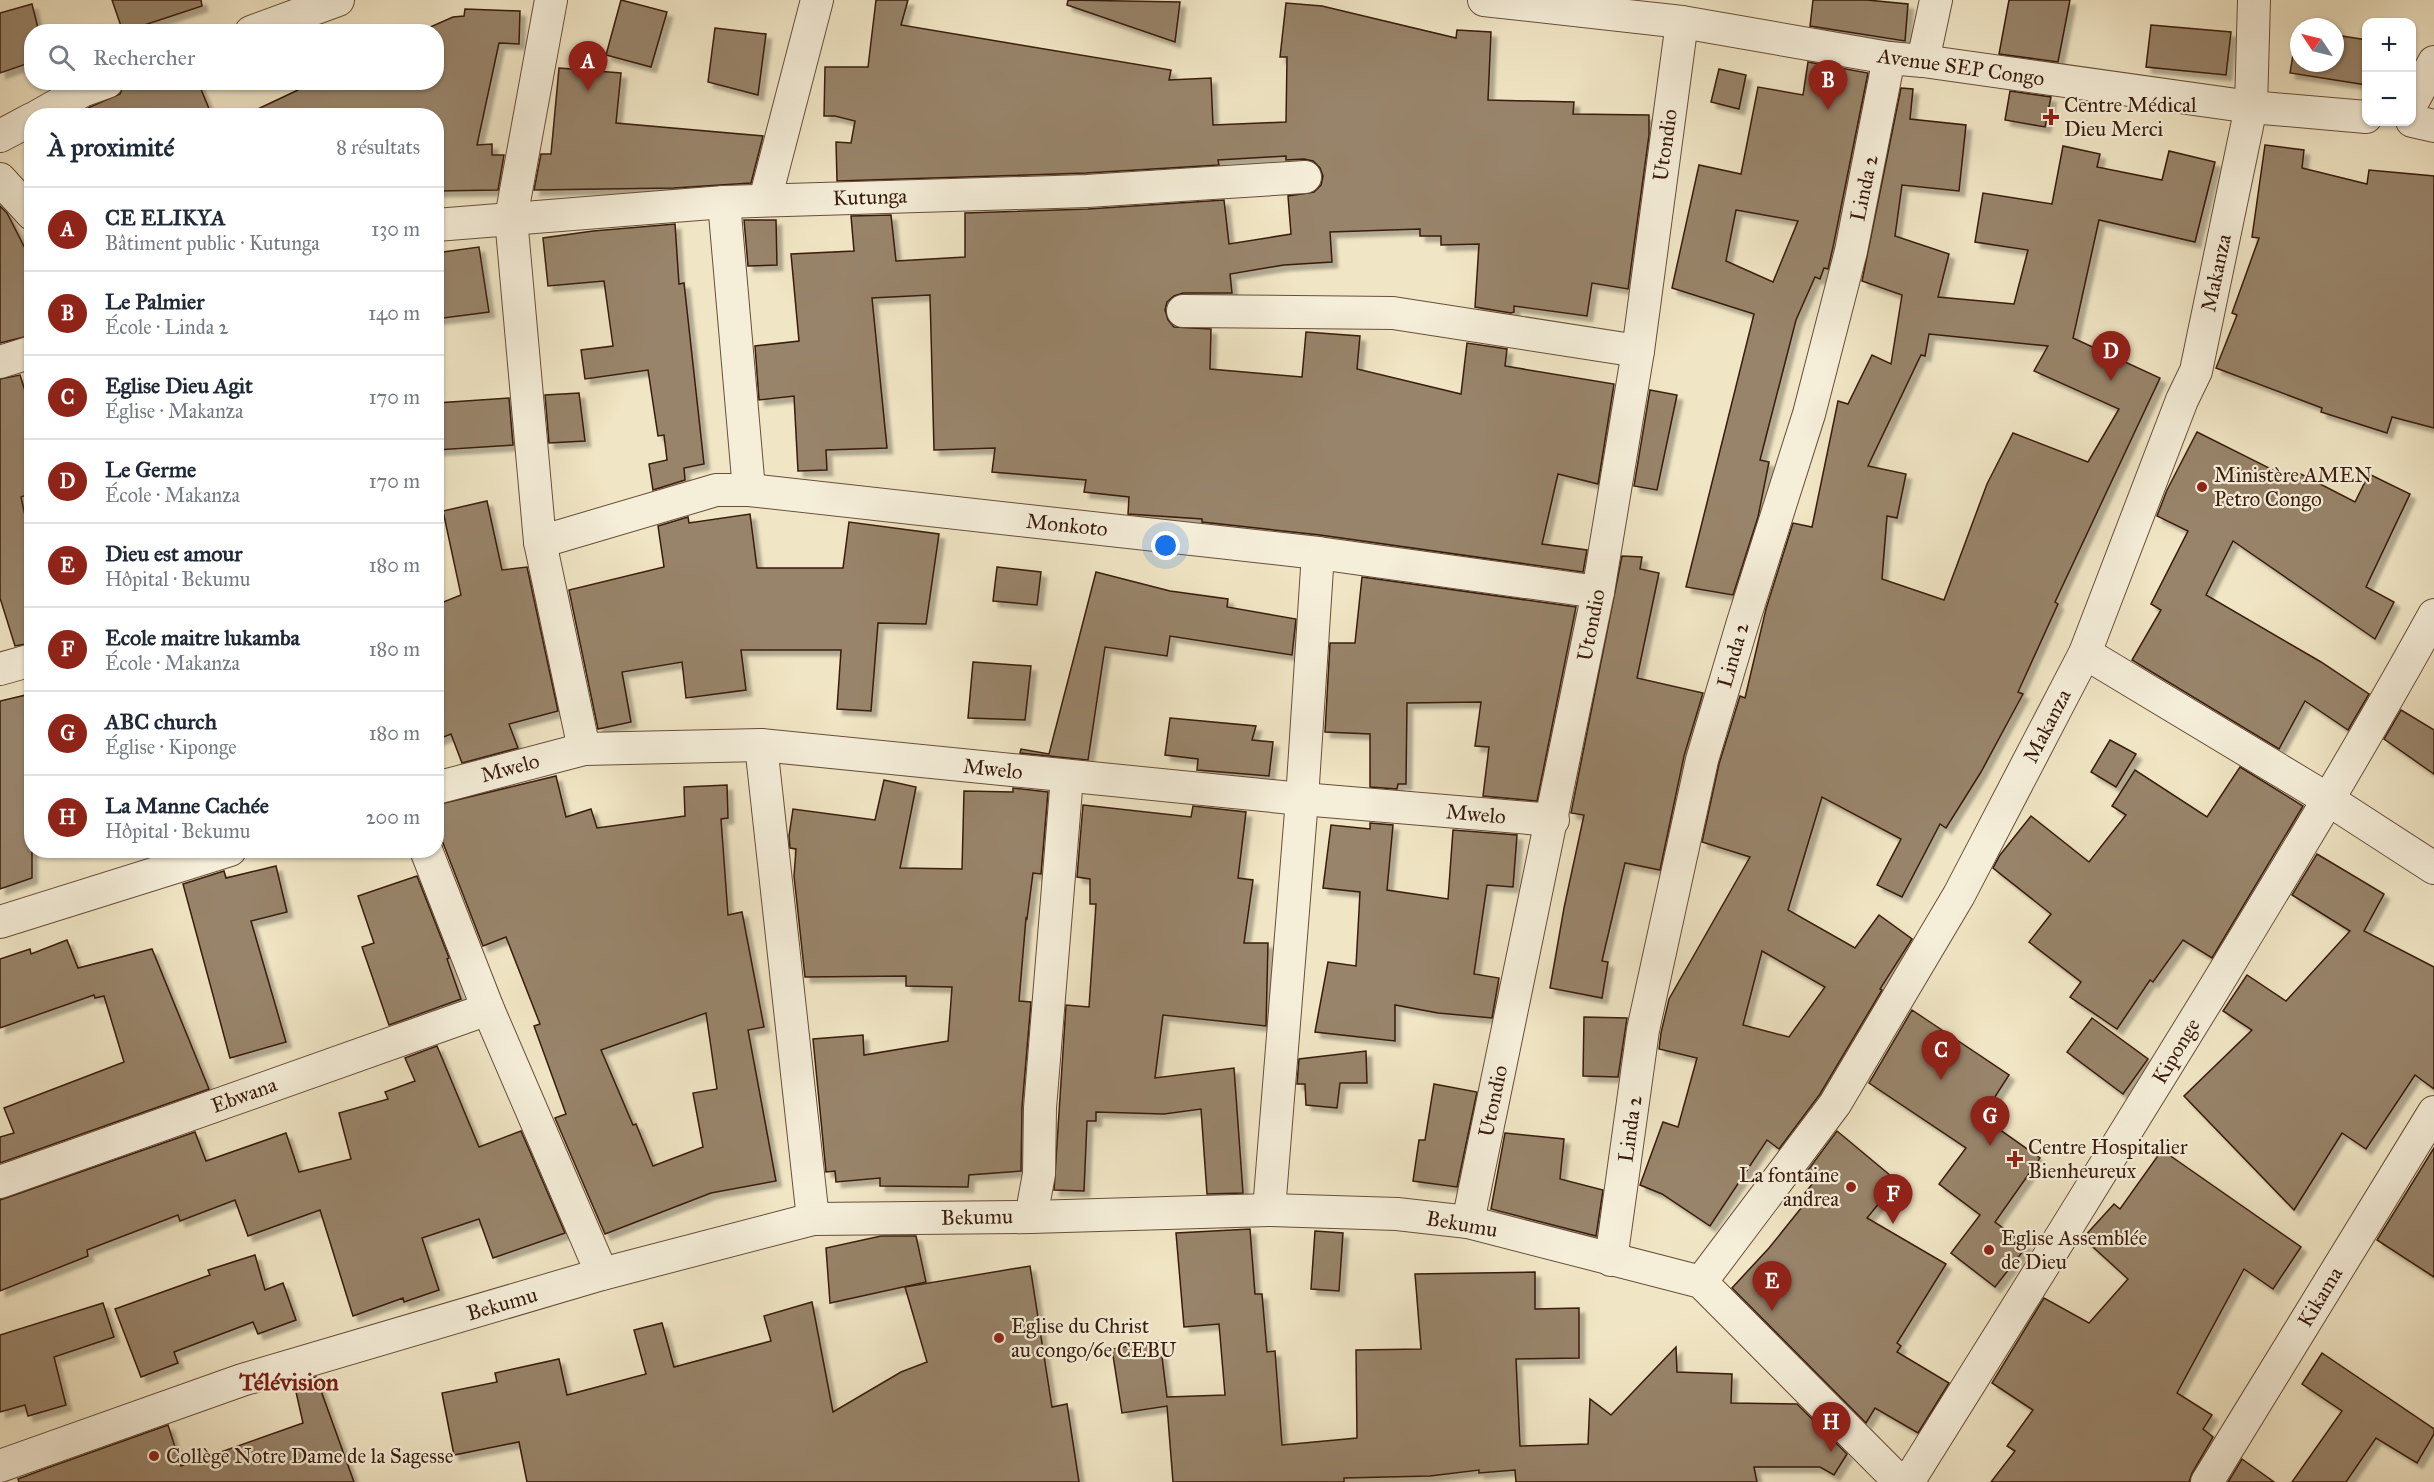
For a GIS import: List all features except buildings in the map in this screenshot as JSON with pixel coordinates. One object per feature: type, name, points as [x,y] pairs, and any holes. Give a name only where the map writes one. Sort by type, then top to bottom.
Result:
[{"type":"street","points":[[273,24],[338,0]]},
{"type":"street","points":[[551,0],[511,218],[540,542],[584,749]]},
{"type":"street","points":[[765,200],[817,0]]},
{"type":"street","name":"Avenue SEP Congo","points":[[1484,0],[1682,22],[1889,58],[2252,107],[2362,117]]},
{"type":"street","points":[[1923,61],[1936,0]]},
{"type":"street","name":"Makanza","points":[[1701,1282],[1835,1104],[1959,895],[2085,653],[2182,400],[2196,371],[2252,107],[2254,0]]},
{"type":"street","name":"Utondio","points":[[1468,1222],[1553,820],[1598,592],[1638,351],[1682,22]]},
{"type":"street","name":"Linda 2","points":[[1611,1260],[1643,1030],[1702,760],[1809,414],[1851,251],[1889,58]]},
{"type":"street","points":[[2416,96],[2434,62]]},
{"type":"street","points":[[52,108],[85,90]]},
{"type":"street","points":[[0,136],[24,123]]},
{"type":"street","points":[[2416,123],[2434,126]]},
{"type":"street","name":"Kutunga","points":[[444,224],[724,202],[1087,191],[1305,177]]},
{"type":"street","points":[[0,178],[24,205]]},
{"type":"street","points":[[724,202],[749,490]]},
{"type":"street","points":[[1183,311],[1393,313],[1638,351]]},
{"type":"street","points":[[0,362],[24,354]]},
{"type":"street","name":"Monkoto","points":[[540,542],[716,490],[749,490],[1318,554],[1598,592]]},
{"type":"street","points":[[1269,1210],[1302,799],[1318,554]]},
{"type":"street","name":"Kiponge","points":[[1908,1482],[2070,1224],[2329,800],[2375,723],[2434,615]]},
{"type":"street","points":[[2085,653],[2329,800],[2434,868]]},
{"type":"street","points":[[0,669],[24,662]]},
{"type":"street","points":[[761,745],[813,1219]]},
{"type":"street","name":"Mwelo","points":[[444,786],[584,749],[761,745],[1067,777],[1553,820]]},
{"type":"street","points":[[1031,1217],[1039,1174],[1040,1108],[1067,777]]},
{"type":"street","points":[[0,922],[204,858]]},
{"type":"street","points":[[429,858],[488,1009],[602,1274]]},
{"type":"street","name":"Ebwana","points":[[0,1182],[488,1009]]},
{"type":"street","name":"Kikama","points":[[2207,1482],[2434,1112]]},
{"type":"street","name":"Bekumu","points":[[0,1466],[242,1380],[602,1274],[813,1219],[1031,1217],[1269,1210],[1397,1214],[1468,1222],[1701,1282]]},
{"type":"street","points":[[1701,1282],[1900,1482]]},
{"type":"place","name":"CE ELIKYA","points":[[588,91]]},
{"type":"place","name":"Le Palmier","points":[[1828,110]]},
{"type":"place","name":"Centre Médical Dieu Merci","points":[[2051,117]]},
{"type":"place","name":"Le Germe","points":[[2111,381]]},
{"type":"place","name":"Ministère AMEN Petro Congo","points":[[2202,487]]},
{"type":"place","name":"Eglise Dieu Agit","points":[[1941,1080]]},
{"type":"place","name":"ABC church","points":[[1990,1146]]},
{"type":"place","name":"Centre Hospitalier Bienheureux","points":[[2015,1159]]},
{"type":"place","name":"La fontaine andrea","points":[[1851,1187]]},
{"type":"place","name":"Ecole maitre lukamba","points":[[1893,1224]]},
{"type":"place","name":"Eglise Assemblée de Dieu","points":[[1989,1250]]},
{"type":"place","name":"Dieu est amour","points":[[1772,1311]]},
{"type":"place","name":"Eglise du Christ au congo/6e CEBU","points":[[999,1338]]},
{"type":"place","name":"La Manne Cachée","points":[[1831,1452]]},
{"type":"place","name":"Collège Notre Dame de la Sagesse","points":[[154,1456]]},
{"type":"district","name":"Télévision","points":[[289,1382]]}]
